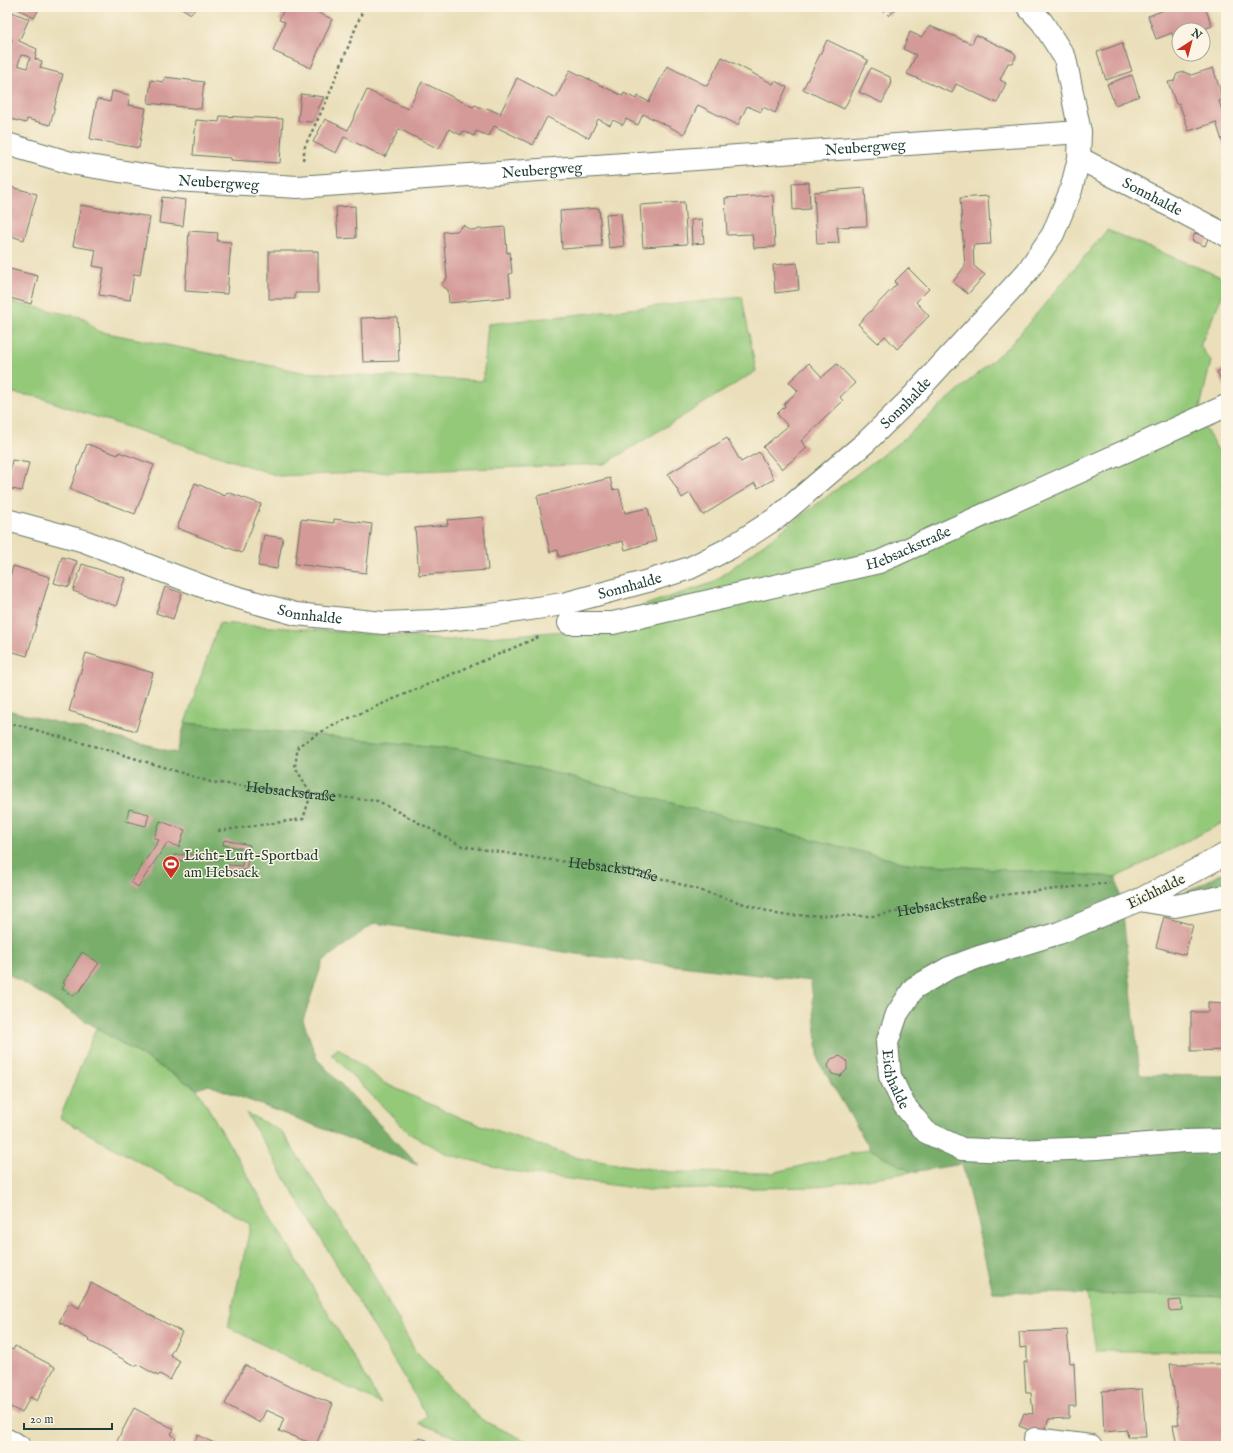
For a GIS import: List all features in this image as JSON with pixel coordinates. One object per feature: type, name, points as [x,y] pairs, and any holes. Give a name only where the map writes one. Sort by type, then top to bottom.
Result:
[{"type":"street","name":"Sonnhalde","points":[[7,520],[84,541],[215,591],[296,614],[383,623],[434,621],[484,616],[563,604],[690,568],[730,548],[778,517],[866,442],[911,398],[1027,272],[1053,234],[1071,190],[1079,158],[1080,132],[1065,58],[1042,22],[1028,7]]},
{"type":"street","name":"Neubergweg","points":[[7,144],[71,163],[174,180],[298,187],[1080,132]]},
{"type":"street","name":"Sonnhalde","points":[[1079,158],[1226,235]]},
{"type":"street","name":"Hebsackstraße","points":[[569,623],[613,623],[879,562],[1226,406]]},
{"type":"street","name":"Eichhalde","points":[[1226,854],[1139,900],[1059,933],[948,968],[914,988],[897,1014],[887,1043],[890,1076],[904,1105],[926,1132],[962,1149],[1009,1151],[1098,1148],[1184,1140],[1226,1140]]},
{"type":"street","points":[[1139,900],[1175,906],[1226,896]]},
{"type":"street","points":[[1035,1439],[1091,1446]]},
{"type":"street","points":[[7,1440],[19,1446]]},
{"type":"path","points":[[298,187],[305,146],[327,100],[364,7]]},
{"type":"path","points":[[218,831],[303,819],[311,794],[295,767],[298,746],[333,725],[526,642]]},
{"type":"path","name":"Hebsackstraße","points":[[7,722],[111,751],[211,782],[311,794],[378,800],[462,846],[634,870],[780,915],[874,916],[966,899],[1109,882],[1139,900]]},
{"type":"green space","points":[[1107,230],[1226,279],[1226,287],[1200,346],[1211,361],[1198,416],[1226,464],[1226,821],[1116,877],[905,863],[460,749],[185,723],[219,623],[448,640],[566,631],[712,583],[902,440],[1011,344]]},
{"type":"green space","points":[[742,297],[756,371],[605,464],[279,476],[39,397],[7,392],[7,301],[84,318],[97,331],[302,372],[483,381],[488,324]]},
{"type":"green space","points":[[7,710],[177,753],[185,723],[460,749],[905,863],[1116,877],[1122,905],[1140,1075],[1226,1076],[1226,1297],[993,1292],[962,1164],[912,1172],[870,1149],[819,1062],[811,981],[576,954],[374,923],[323,961],[303,1020],[317,1059],[418,1165],[209,1085],[197,1089],[7,973]]},
{"type":"green space","points":[[1226,871],[1226,892],[1189,900],[1185,893]]},
{"type":"green space","points":[[96,1028],[197,1089],[381,1404],[228,1327],[251,1224],[60,1118]]},
{"type":"green space","points":[[338,1048],[384,1083],[463,1119],[578,1158],[670,1172],[772,1173],[870,1149],[912,1172],[814,1187],[648,1190],[511,1171],[447,1154],[410,1134],[331,1054]]},
{"type":"green space","points":[[246,1113],[281,1131],[364,1257],[415,1351],[474,1413],[484,1421],[537,1446],[478,1446],[419,1423],[427,1416]]},
{"type":"green space","points":[[1087,1293],[1226,1297],[1226,1351],[1096,1351]]},
{"type":"building","points":[[15,7],[40,7],[34,18]]},
{"type":"building","points":[[180,7],[197,7],[191,14]]},
{"type":"building","points":[[285,7],[306,7],[332,19],[311,68],[273,51],[285,22],[279,20]]},
{"type":"building","points":[[880,7],[897,7],[889,16]]},
{"type":"building","points":[[1163,7],[1205,7],[1211,22],[1171,22],[1171,33],[1156,39],[1148,16],[1164,10]]},
{"type":"building","points":[[7,10],[29,19],[19,41],[37,49],[35,59],[42,61],[40,68],[63,74],[50,125],[27,119],[26,123],[7,118],[7,59],[12,39],[7,37]],"holes":[[[21,55],[30,58],[27,68],[18,65]]]},
{"type":"building","points":[[930,26],[972,44],[976,35],[1013,52],[1016,55],[1012,63],[1008,63],[1000,80],[1006,83],[997,103],[956,84],[952,93],[907,74],[916,55],[903,49],[910,32],[921,37]]},
{"type":"building","points":[[827,40],[868,60],[844,109],[803,89]]},
{"type":"building","points":[[1122,43],[1132,71],[1106,80],[1097,52]]},
{"type":"building","points":[[722,57],[773,84],[775,81],[787,87],[775,113],[763,107],[761,112],[747,106],[738,125],[698,105],[684,134],[643,114],[638,125],[626,119],[623,125],[613,120],[610,125],[598,119],[589,138],[547,117],[533,145],[494,126],[489,136],[476,131],[474,136],[463,131],[461,135],[449,129],[439,149],[399,129],[385,157],[344,137],[336,153],[313,142],[325,119],[348,130],[367,90],[408,109],[422,82],[473,107],[475,105],[486,110],[487,108],[500,114],[517,78],[556,98],[570,70],[623,96],[624,93],[636,99],[638,96],[649,102],[667,66],[707,86]]},
{"type":"building","points":[[871,68],[890,77],[891,85],[882,103],[859,92]]},
{"type":"building","points":[[1213,68],[1223,99],[1219,101],[1225,120],[1226,119],[1226,146],[1224,147],[1216,122],[1189,131],[1179,103],[1176,104],[1168,82],[1174,81],[1177,74],[1184,72],[1191,75]]},
{"type":"building","points":[[1132,75],[1139,96],[1115,105],[1107,84]]},
{"type":"building","points":[[165,77],[204,82],[201,109],[148,103],[151,80],[164,82]]},
{"type":"building","points":[[112,91],[130,95],[128,105],[146,108],[139,148],[90,139],[97,99],[110,102]]},
{"type":"building","points":[[301,94],[324,97],[312,122],[298,121]]},
{"type":"building","points":[[220,116],[283,119],[280,163],[231,160],[231,158],[193,155],[196,120],[219,122]]},
{"type":"building","points":[[809,182],[810,209],[793,210],[792,183]]},
{"type":"building","points":[[7,186],[37,194],[24,240],[7,235]]},
{"type":"building","points":[[865,188],[867,226],[837,227],[839,243],[817,244],[814,192]]},
{"type":"building","points":[[773,195],[775,247],[754,248],[752,234],[727,235],[725,198]]},
{"type":"building","points":[[988,196],[991,244],[973,245],[974,266],[985,275],[968,294],[953,282],[965,266],[960,198]]},
{"type":"building","points":[[162,197],[186,200],[183,226],[159,223]]},
{"type":"building","points":[[684,202],[687,244],[643,247],[640,205]]},
{"type":"building","points":[[81,205],[150,217],[140,275],[134,274],[130,300],[99,295],[104,268],[93,266],[96,250],[73,246]]},
{"type":"building","points":[[355,206],[356,238],[338,239],[336,207]]},
{"type":"building","points":[[599,208],[602,246],[562,249],[560,211]]},
{"type":"building","points":[[621,213],[624,246],[609,248],[606,214]]},
{"type":"building","points":[[702,219],[704,243],[692,244],[691,220]]},
{"type":"building","points":[[463,225],[470,230],[505,227],[507,253],[510,252],[512,273],[509,274],[511,297],[449,303],[448,290],[441,285],[447,278],[443,232],[457,231]]},
{"type":"building","points":[[189,231],[218,233],[217,241],[231,242],[227,294],[185,291]]},
{"type":"building","points":[[1195,233],[1208,238],[1205,246],[1192,241]]},
{"type":"building","points":[[269,251],[318,251],[318,293],[295,293],[295,299],[269,299]]},
{"type":"building","points":[[797,263],[799,290],[775,293],[773,265]]},
{"type":"building","points":[[908,268],[929,289],[916,302],[929,316],[897,349],[885,336],[878,343],[858,324],[897,284],[894,282]]},
{"type":"building","points":[[10,269],[38,276],[31,304],[7,297],[7,278]]},
{"type":"building","points":[[397,317],[399,361],[363,362],[361,318]]},
{"type":"building","points":[[809,363],[822,377],[837,364],[855,383],[840,397],[843,401],[801,441],[807,448],[782,469],[763,447],[788,426],[777,414],[785,406],[784,404],[798,391],[789,382]]},
{"type":"building","points":[[1226,367],[1226,389],[1217,372]]},
{"type":"building","points":[[727,438],[741,462],[759,452],[774,479],[758,488],[755,483],[703,515],[690,493],[682,498],[668,474]]},
{"type":"building","points":[[87,444],[118,455],[119,452],[154,465],[135,514],[70,489]]},
{"type":"building","points":[[12,460],[29,463],[22,491],[7,488]]},
{"type":"building","points":[[610,478],[613,490],[619,489],[625,513],[648,508],[656,541],[625,550],[623,541],[559,557],[558,550],[550,552],[537,496]]},
{"type":"building","points":[[195,483],[225,496],[227,492],[261,504],[242,553],[177,528]]},
{"type":"building","points":[[483,517],[488,570],[419,575],[415,528],[448,525],[447,520]]},
{"type":"building","points":[[301,519],[334,523],[334,519],[372,524],[366,573],[295,564]]},
{"type":"building","points":[[264,535],[283,538],[277,569],[258,566]]},
{"type":"building","points":[[62,557],[77,561],[69,587],[54,583]]},
{"type":"building","points":[[82,564],[125,578],[116,606],[73,591]]},
{"type":"building","points":[[13,566],[50,577],[27,656],[7,650],[7,588]]},
{"type":"building","points":[[165,587],[182,593],[173,619],[156,613]]},
{"type":"building","points":[[86,653],[153,673],[136,731],[69,711]]},
{"type":"building","points":[[129,809],[149,814],[146,826],[126,821]]},
{"type":"building","points":[[160,821],[185,830],[179,847],[167,843],[138,887],[131,882],[159,840],[154,838]]},
{"type":"building","points":[[224,840],[250,845],[246,870],[226,870],[227,865],[242,866],[244,849],[223,845]]},
{"type":"building","points":[[218,854],[218,860],[175,861],[174,855]]},
{"type":"building","points":[[1164,917],[1193,925],[1185,955],[1156,947]]},
{"type":"building","points":[[82,952],[99,963],[78,993],[76,992],[73,996],[62,989],[65,984],[63,983]]},
{"type":"building","points":[[1208,1002],[1226,1003],[1226,1050],[1191,1051],[1191,1012],[1208,1012]]},
{"type":"building","points":[[840,1056],[847,1061],[847,1070],[840,1076],[832,1074],[828,1066],[831,1059]]},
{"type":"building","points":[[91,1283],[182,1332],[170,1355],[180,1361],[170,1380],[160,1374],[158,1376],[137,1364],[136,1366],[89,1341],[90,1340],[59,1322],[69,1303],[79,1308]]},
{"type":"building","points":[[1181,1300],[1182,1310],[1169,1311],[1168,1301]]},
{"type":"building","points":[[1067,1330],[1070,1363],[1074,1363],[1076,1406],[1069,1406],[1069,1418],[1049,1419],[1042,1435],[1019,1426],[1024,1413],[1033,1414],[1031,1393],[1026,1393],[1024,1362],[1027,1362],[1027,1347],[1020,1348],[1019,1332]]},
{"type":"building","points":[[15,1346],[55,1367],[37,1401],[30,1397],[22,1413],[7,1405],[7,1349],[13,1350]]},
{"type":"building","points":[[1170,1364],[1226,1364],[1226,1446],[1177,1446],[1173,1425],[1179,1424]]},
{"type":"building","points":[[245,1365],[288,1386],[333,1404],[316,1445],[279,1431],[284,1418],[266,1410],[260,1423],[225,1404]]},
{"type":"building","points":[[1142,1389],[1146,1437],[1128,1437],[1127,1430],[1104,1432],[1102,1391]]},
{"type":"building","points":[[134,1408],[174,1429],[171,1434],[176,1438],[171,1446],[122,1446],[116,1443]]},
{"type":"building","points":[[198,1435],[220,1446],[193,1446]]},
{"type":"building","points":[[419,1438],[427,1440],[431,1446],[410,1446],[412,1442]]},
{"type":"place","name":"Licht-Luft-Sportbad am Hebsack","points":[[171,879]]}]
